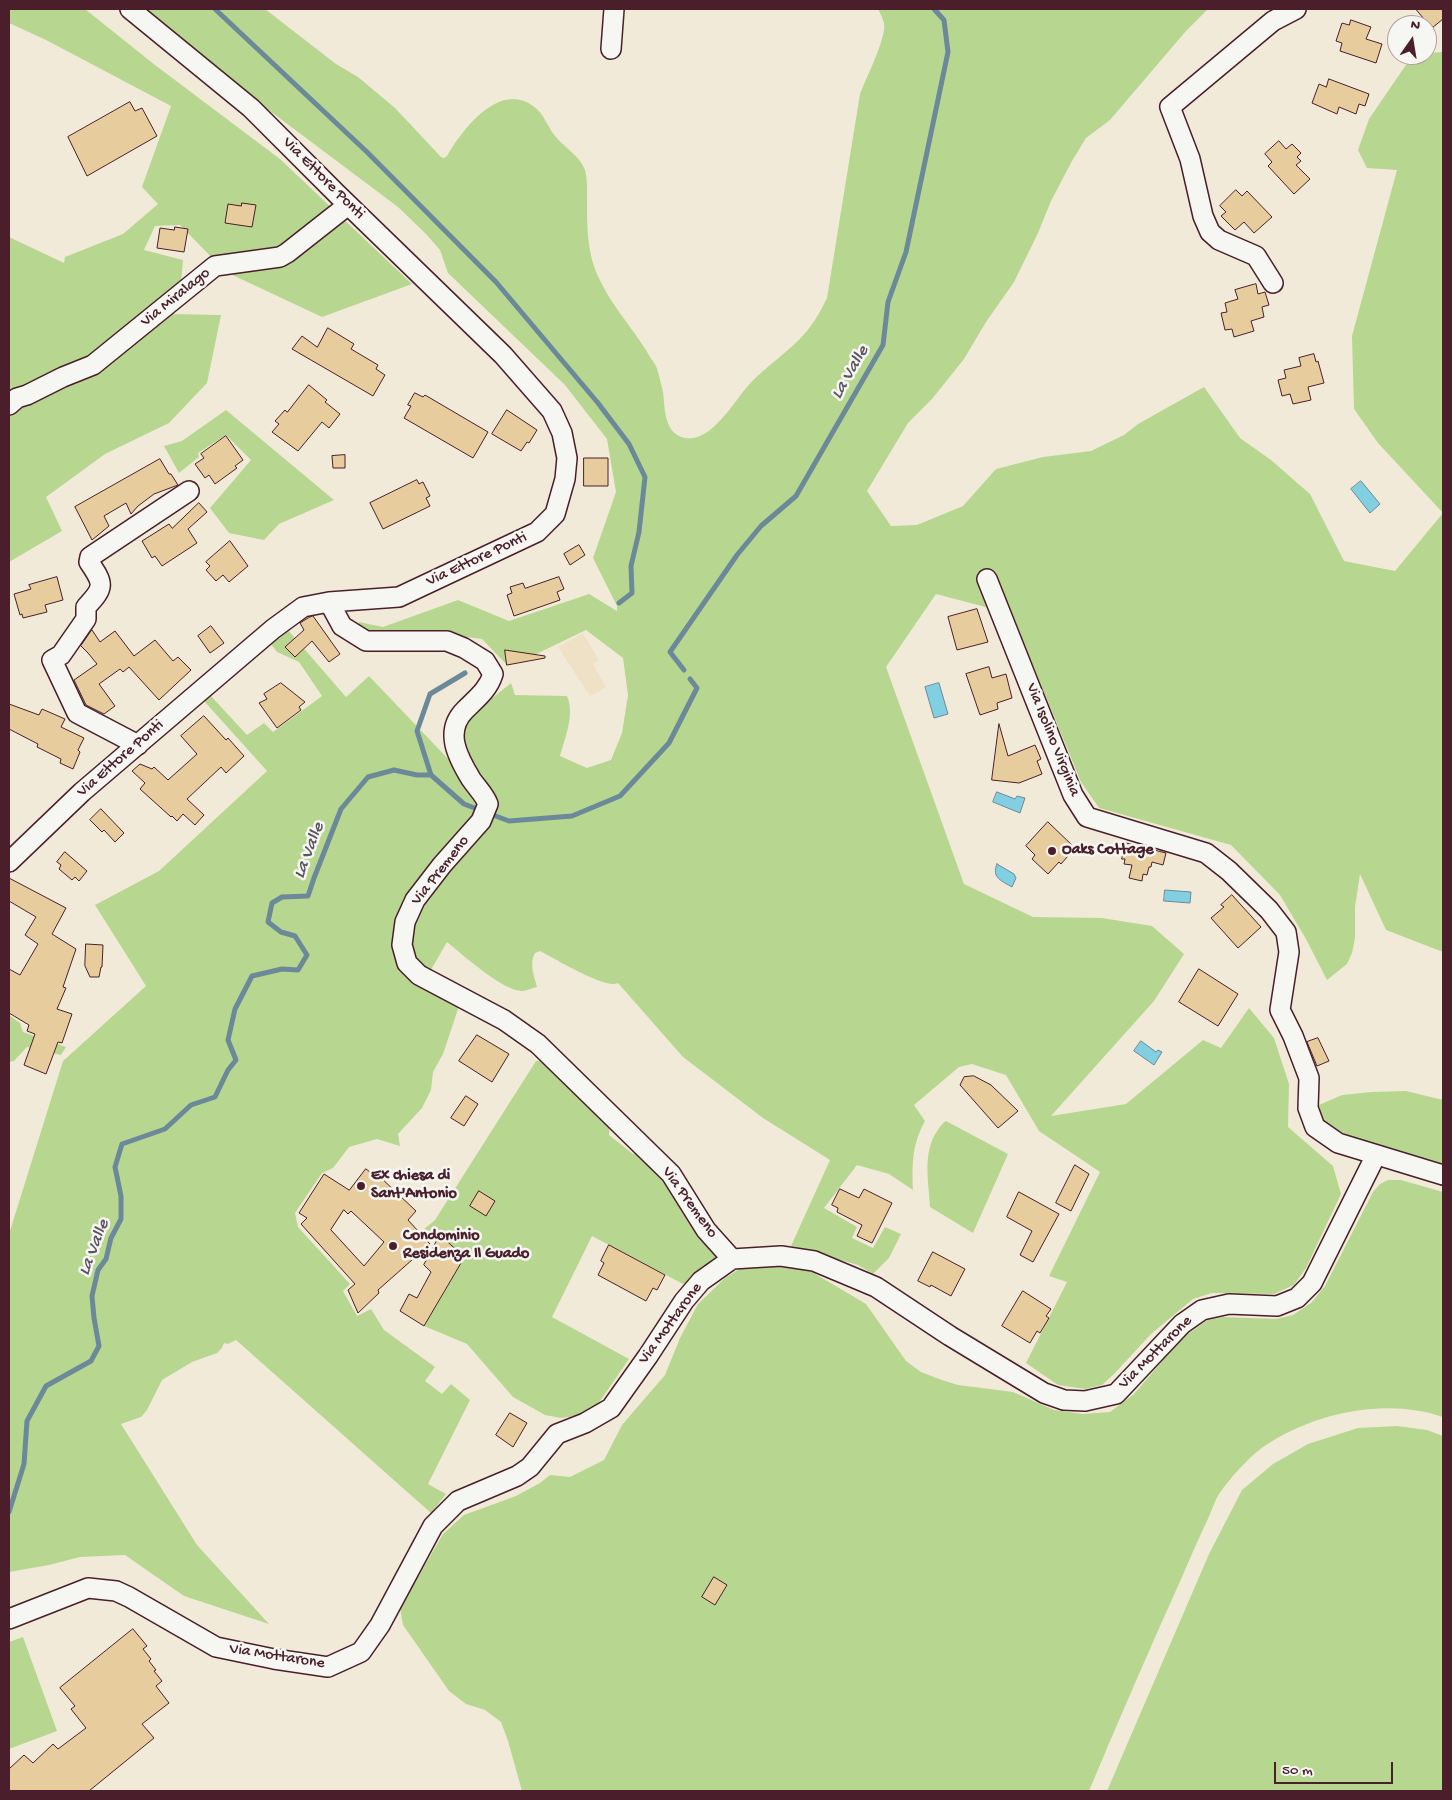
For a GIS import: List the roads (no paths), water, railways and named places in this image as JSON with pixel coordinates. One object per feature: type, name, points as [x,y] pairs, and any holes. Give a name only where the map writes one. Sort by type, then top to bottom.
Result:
[{"type":"street","name":"Via Ettore Ponti","points":[[9,862],[82,792],[272,629],[303,606],[329,602],[399,597],[537,532],[555,514],[565,479],[567,458],[562,433],[552,411],[503,355],[251,108],[130,9]]},
{"type":"street","points":[[610,49],[614,9]]},
{"type":"street","points":[[1273,283],[1256,256],[1219,240],[1210,232],[1203,216],[1190,159],[1170,107],[1273,21],[1296,9]]},
{"type":"street","name":"Via Miralago","points":[[9,405],[17,398],[27,395],[63,376],[93,365],[215,266],[280,257],[288,253],[348,205]]},
{"type":"street","points":[[138,745],[77,713],[52,660],[61,655],[86,619],[86,607],[99,594],[101,585],[99,577],[89,562],[90,557],[189,491]]},
{"type":"street","name":"Via Isolino Virginia","points":[[987,579],[1073,795],[1081,809],[1087,817],[1098,821],[1206,853],[1229,871],[1269,910],[1286,932],[1289,952],[1280,1010],[1293,1036],[1309,1078],[1308,1108],[1315,1126],[1338,1143],[1376,1155]]},
{"type":"street","name":"Via Premeno","points":[[329,602],[342,626],[366,641],[447,641],[464,648],[485,661],[493,674],[490,684],[458,717],[453,735],[460,758],[484,806],[415,900],[406,922],[402,945],[407,963],[419,975],[504,1020],[538,1044],[671,1174],[706,1230],[732,1259]]},
{"type":"street","points":[[1376,1155],[1443,1175]]},
{"type":"street","name":"Via Mottarone","points":[[9,1619],[88,1588],[116,1591],[216,1648],[328,1667],[361,1652],[380,1625],[432,1526],[458,1501],[517,1476],[530,1467],[557,1434],[585,1423],[611,1408],[684,1301],[701,1281],[732,1259],[781,1256],[814,1261],[876,1287],[950,1336],[1044,1393],[1064,1400],[1084,1401],[1116,1394],[1182,1324],[1202,1310],[1229,1304],[1277,1306],[1297,1298],[1312,1282],[1376,1155]]},
{"type":"water","points":[[1361,481],[1380,504],[1370,513],[1351,489]]},
{"type":"water","points":[[939,683],[948,714],[934,718],[925,687]]},
{"type":"water","points":[[997,792],[1015,799],[1017,796],[1025,798],[1020,813],[993,802]]},
{"type":"water","points":[[997,864],[1014,874],[1016,878],[1012,887],[996,876]]},
{"type":"water","points":[[1165,890],[1191,892],[1190,903],[1164,901]]},
{"type":"water","points":[[1141,1041],[1156,1052],[1158,1050],[1162,1052],[1154,1065],[1134,1051]]},
{"type":"waterway","points":[[215,9],[367,152],[496,282],[598,403],[629,444],[645,477],[639,532],[631,566],[632,593],[619,603]]},
{"type":"waterway","name":"La Valle","points":[[684,670],[670,652],[737,555],[761,526],[796,496],[883,345],[888,302],[906,252],[948,52],[944,20],[934,9]]},
{"type":"waterway","points":[[431,775],[417,731],[430,694],[465,673]]},
{"type":"waterway","name":"La Valle","points":[[9,1512],[24,1464],[27,1421],[46,1386],[91,1361],[99,1346],[92,1296],[98,1270],[106,1259],[111,1238],[121,1219],[121,1196],[115,1167],[122,1144],[165,1129],[191,1105],[215,1097],[228,1070],[236,1060],[228,1040],[235,1009],[252,976],[282,969],[298,970],[307,955],[295,936],[281,932],[268,922],[272,903],[282,897],[308,896],[341,809],[368,777],[394,770],[417,775],[431,775],[464,804],[509,821],[572,816],[620,796],[669,743],[697,688],[690,679]]},
{"type":"place","name":"Oaks Cottage","points":[[1052,851]]},
{"type":"place","name":"Ex chiesa di Sant'Antonio","points":[[361,1186]]},
{"type":"place","name":"Condominio Residenza Il Guado","points":[[393,1246]]}]
